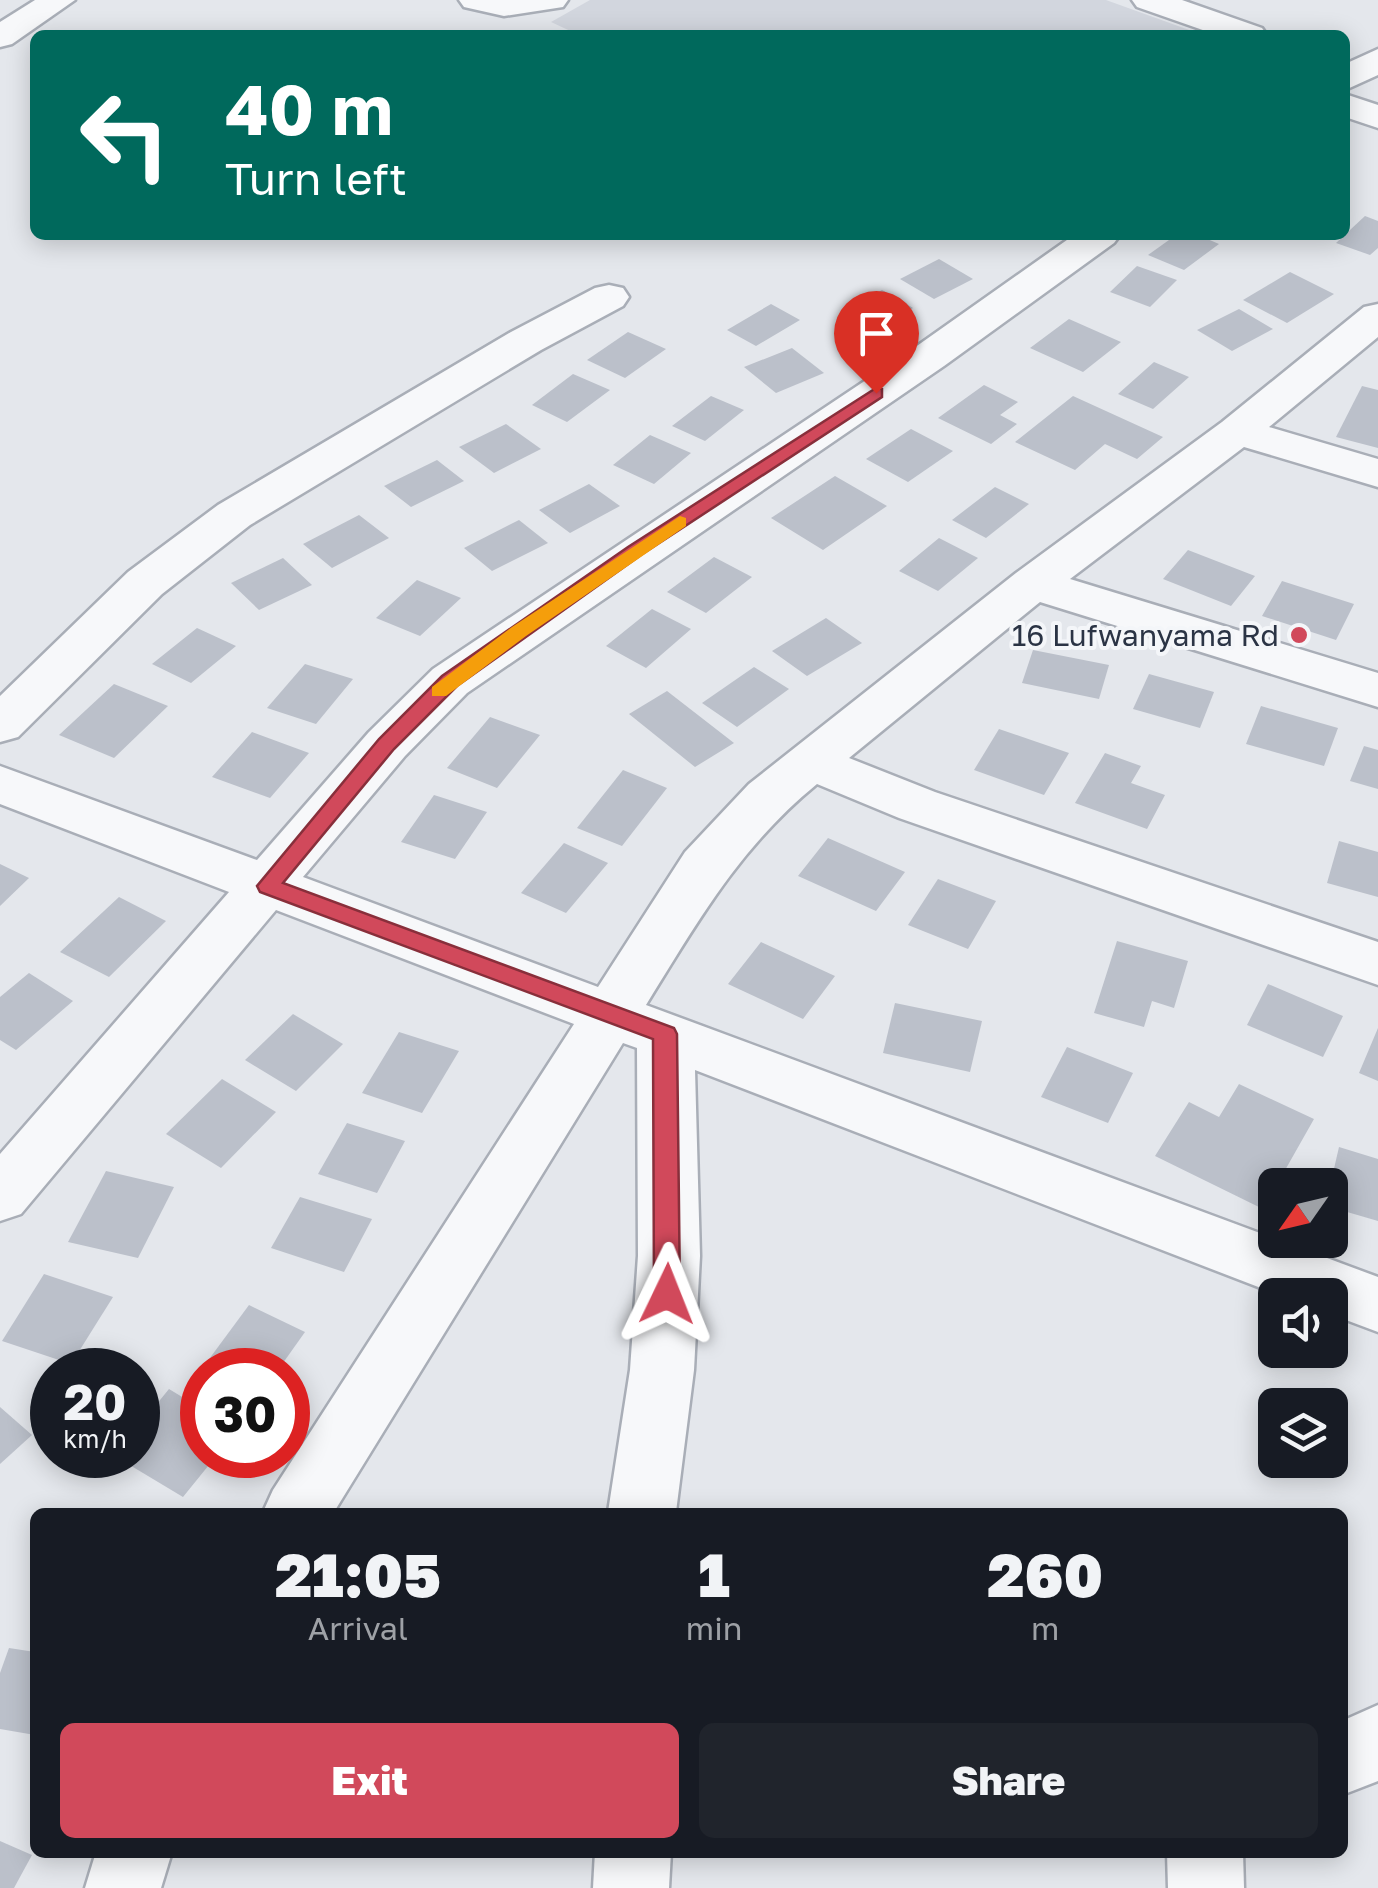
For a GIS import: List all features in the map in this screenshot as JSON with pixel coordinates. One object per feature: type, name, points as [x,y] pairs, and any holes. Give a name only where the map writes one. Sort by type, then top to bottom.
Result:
[{"type":"street","points":[[0,37],[58,0]]},
{"type":"street","points":[[476,0],[504,6],[551,0]]},
{"type":"street","points":[[1149,0],[1236,30]]},
{"type":"street","points":[[1354,77],[1378,117]]},
{"type":"street","points":[[0,1196],[387,744],[450,681],[634,551],[930,356],[1093,240]]},
{"type":"street","points":[[0,725],[145,583],[234,515],[609,297]]},
{"type":"street","points":[[300,1508],[637,1025],[704,866],[768,796],[1033,584],[1237,432],[1378,316]]},
{"type":"street","points":[[1237,432],[1378,472]]},
{"type":"street","points":[[1033,584],[1378,690]]},
{"type":"street","points":[[813,763],[936,812],[1378,964]]},
{"type":"street","points":[[0,784],[1378,1305]]},
{"type":"street","points":[[637,1025],[669,1256],[662,1370],[643,1508]]},
{"type":"street","points":[[1348,1756],[1368,1750],[1378,1741]]},
{"type":"street","points":[[123,1888],[132,1858]]},
{"type":"street","points":[[631,1888],[634,1858]]},
{"type":"street","points":[[1205,1858],[1206,1888]]},
{"type":"shaded area","points":[[590,0],[1106,0],[1189,30],[568,30],[551,22]]},
{"type":"building","points":[[1365,216],[1378,221],[1378,248],[1370,255],[1336,243],[1350,240],[1350,230]]},
{"type":"building","points":[[1169,240],[1210,240],[1219,244],[1184,270],[1148,255]]},
{"type":"building","points":[[939,259],[973,279],[934,299],[900,279]]},
{"type":"building","points":[[1137,266],[1177,280],[1150,307],[1110,292]]},
{"type":"building","points":[[1290,272],[1334,294],[1287,323],[1243,300]]},
{"type":"building","points":[[882,290],[913,308],[877,328],[846,309]]},
{"type":"building","points":[[771,304],[800,320],[756,346],[727,330]]},
{"type":"building","points":[[1239,309],[1273,329],[1232,351],[1197,330]]},
{"type":"building","points":[[1069,319],[1121,342],[1083,372],[1030,348]]},
{"type":"building","points":[[628,332],[666,349],[625,378],[587,360]]},
{"type":"building","points":[[792,348],[824,373],[776,393],[744,367]]},
{"type":"building","points":[[1154,362],[1189,377],[1153,409],[1118,394]]},
{"type":"building","points":[[573,374],[610,390],[567,422],[532,405]]},
{"type":"building","points":[[984,385],[1018,402],[1000,415],[1017,424],[991,444],[938,418]]},
{"type":"building","points":[[1362,386],[1378,390],[1378,448],[1336,437]]},
{"type":"building","points":[[711,396],[744,410],[705,441],[672,426]]},
{"type":"building","points":[[1073,396],[1163,437],[1137,459],[1105,444],[1075,470],[1015,442]]},
{"type":"building","points":[[506,424],[541,449],[494,473],[459,447]]},
{"type":"building","points":[[911,429],[953,451],[908,482],[866,459]]},
{"type":"building","points":[[650,435],[691,453],[654,484],[613,465]]},
{"type":"building","points":[[437,460],[464,481],[411,507],[384,486]]},
{"type":"building","points":[[835,476],[887,506],[823,550],[771,518]]},
{"type":"building","points":[[589,484],[620,506],[570,533],[539,510]]},
{"type":"building","points":[[995,487],[1029,504],[986,538],[952,520]]},
{"type":"building","points":[[359,515],[389,538],[332,568],[303,544]]},
{"type":"building","points":[[519,520],[548,543],[492,571],[464,548]]},
{"type":"building","points":[[939,538],[978,558],[938,591],[899,571]]},
{"type":"building","points":[[1188,550],[1255,576],[1231,606],[1163,579]]},
{"type":"building","points":[[714,557],[752,577],[706,613],[667,592]]},
{"type":"building","points":[[283,558],[312,585],[259,610],[231,583]]},
{"type":"building","points":[[417,580],[461,598],[420,636],[376,618]]},
{"type":"building","points":[[1282,581],[1354,604],[1336,640],[1262,616]]},
{"type":"building","points":[[652,609],[691,629],[646,668],[606,646]]},
{"type":"building","points":[[826,618],[862,643],[807,676],[772,651]]},
{"type":"building","points":[[197,628],[236,646],[191,683],[152,664]]},
{"type":"building","points":[[1033,650],[1109,665],[1099,699],[1022,683]]},
{"type":"building","points":[[305,664],[353,679],[316,724],[267,708]]},
{"type":"building","points":[[754,667],[789,689],[737,727],[702,703]]},
{"type":"building","points":[[1149,674],[1214,692],[1200,728],[1133,709]]},
{"type":"building","points":[[114,684],[168,706],[114,758],[59,735]]},
{"type":"building","points":[[667,691],[734,743],[695,767],[629,714]]},
{"type":"building","points":[[1261,706],[1338,728],[1324,766],[1246,744]]},
{"type":"building","points":[[490,717],[540,735],[497,788],[447,768]]},
{"type":"building","points":[[999,729],[1069,753],[1044,795],[974,770]]},
{"type":"building","points":[[252,732],[309,753],[270,798],[212,777]]},
{"type":"building","points":[[1364,746],[1378,750],[1378,789],[1350,781]]},
{"type":"building","points":[[1105,753],[1141,766],[1131,783],[1165,795],[1147,829],[1075,803]]},
{"type":"building","points":[[623,770],[667,788],[622,846],[577,828]]},
{"type":"building","points":[[434,795],[487,812],[455,859],[401,842]]},
{"type":"building","points":[[828,838],[905,872],[876,911],[798,876]]},
{"type":"building","points":[[1339,841],[1378,852],[1378,897],[1327,883]]},
{"type":"building","points":[[564,843],[608,863],[566,913],[521,893]]},
{"type":"building","points":[[0,864],[29,878],[0,906]]},
{"type":"building","points":[[938,879],[996,901],[968,949],[908,925]]},
{"type":"building","points":[[119,897],[166,921],[109,977],[60,952]]},
{"type":"building","points":[[1117,941],[1188,961],[1174,1008],[1152,1001],[1144,1027],[1094,1013]]},
{"type":"building","points":[[761,942],[835,976],[803,1019],[728,984]]},
{"type":"building","points":[[29,973],[73,1001],[16,1050],[0,1040],[0,997]]},
{"type":"building","points":[[1268,984],[1343,1016],[1323,1057],[1247,1025]]},
{"type":"building","points":[[895,1003],[982,1021],[970,1072],[883,1053]]},
{"type":"building","points":[[293,1014],[343,1044],[296,1091],[245,1060]]},
{"type":"building","points":[[1378,1028],[1378,1081],[1359,1073]]},
{"type":"building","points":[[399,1032],[459,1051],[422,1113],[362,1093]]},
{"type":"building","points":[[1067,1047],[1133,1073],[1108,1123],[1041,1097]]},
{"type":"building","points":[[222,1079],[276,1112],[221,1168],[166,1134]]},
{"type":"building","points":[[1239,1084],[1314,1119],[1286,1168],[1258,1168],[1258,1207],[1155,1156],[1189,1102],[1219,1117]]},
{"type":"building","points":[[347,1123],[405,1141],[377,1193],[318,1174]]},
{"type":"building","points":[[1339,1147],[1378,1159],[1378,1221],[1348,1212],[1348,1168],[1334,1168]]},
{"type":"building","points":[[106,1171],[174,1187],[138,1258],[68,1242]]},
{"type":"building","points":[[300,1197],[372,1219],[344,1272],[271,1248]]},
{"type":"building","points":[[44,1274],[113,1297],[81,1348],[30,1350],[2,1341]]},
{"type":"building","points":[[249,1305],[305,1332],[294,1348],[217,1348]]},
{"type":"building","points":[[169,1389],[180,1396],[180,1478],[198,1478],[183,1497],[151,1478],[160,1478],[160,1400]]},
{"type":"building","points":[[0,1407],[30,1437],[0,1464]]},
{"type":"building","points":[[9,1648],[30,1651],[30,1734],[0,1729],[0,1673]]},
{"type":"building","points":[[0,1841],[30,1854],[30,1858],[14,1888],[0,1888]]},
{"type":"slow traffic","points":[[439,691],[519,631],[680,522]]},
{"type":"place","name":"16 Lufwanyama Rd","points":[[1299,635]]},
{"type":"route","points":[[667,1294],[665,1034],[268,886],[387,744],[450,681],[634,551],[876,393]]}]
